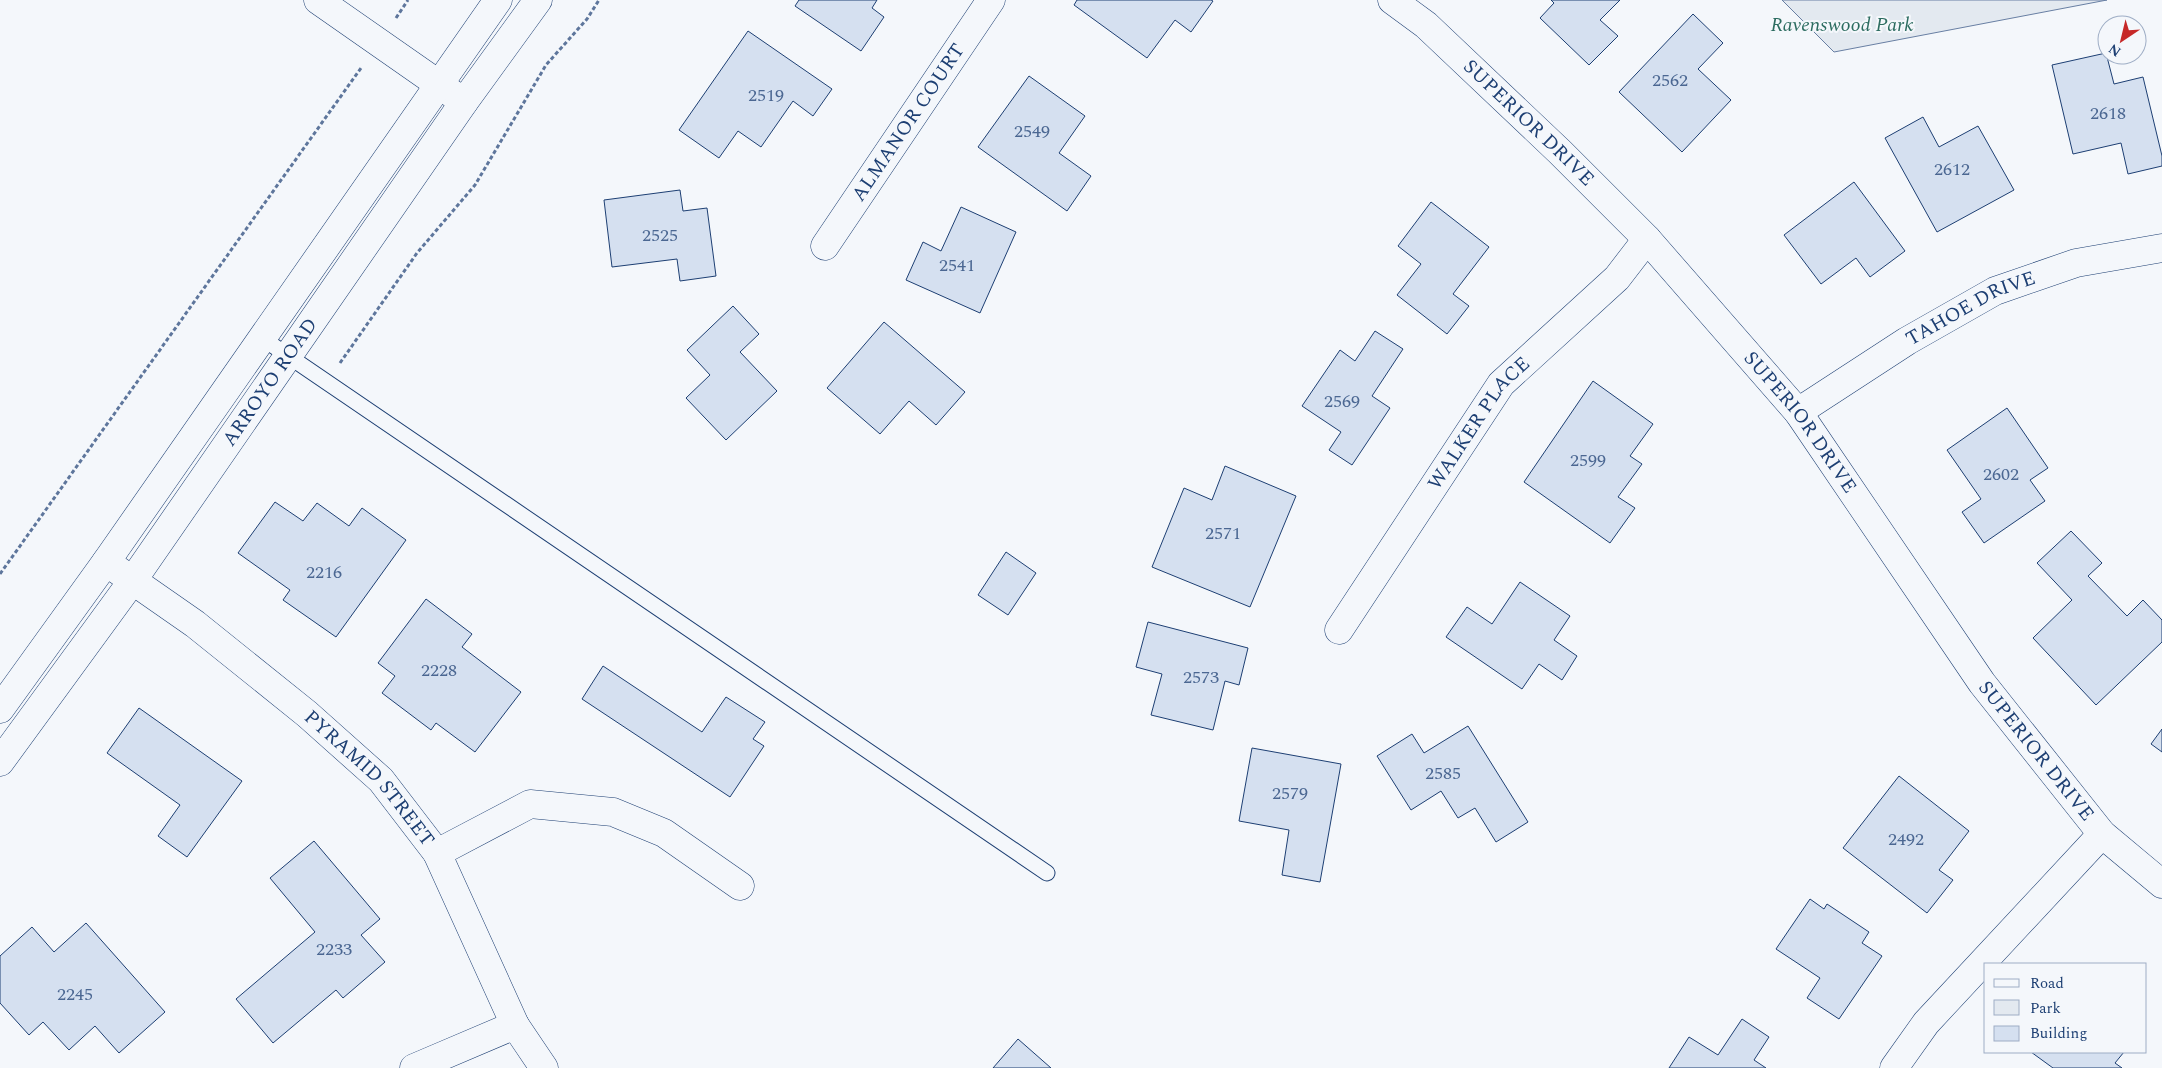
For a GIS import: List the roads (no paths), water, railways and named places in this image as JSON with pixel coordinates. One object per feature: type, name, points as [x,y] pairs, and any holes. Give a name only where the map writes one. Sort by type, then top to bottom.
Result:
[{"type":"street","points":[[318,0],[464,102]]},
{"type":"street","name":"ARROYO ROAD","points":[[0,709],[106,562],[498,0]]},
{"type":"street","name":"ARROYO ROAD","points":[[0,762],[133,580],[464,102],[538,0]]},
{"type":"street","name":"ALMANOR COURT","points":[[825,246],[991,0]]},
{"type":"street","name":"SUPERIOR DRIVE","points":[[1392,0],[1426,25],[1560,152],[1647,239],[1798,412],[1982,683],[2102,834],[2162,884]]},
{"type":"street","name":"WALKER PLACE","points":[[1339,630],[1501,384],[1616,278],[1647,239]]},
{"type":"street","name":"TAHOE DRIVE","points":[[1798,412],[1907,341],[1995,290],[2076,263],[2162,248]]},
{"type":"street","name":"PYRAMID STREET","points":[[106,562],[195,624],[314,720],[381,780],[436,853],[515,1025],[544,1068]]},
{"type":"street","points":[[436,853],[530,804],[613,812],[664,833],[740,886]]},
{"type":"street","points":[[1894,1068],[1926,1023],[2102,834]]},
{"type":"street","points":[[414,1068],[515,1025]]},
{"type":"lane","points":[[262,338],[1047,873]]},
{"type":"park label","name":"Ravenswood Park","points":[[1842,25]]}]
